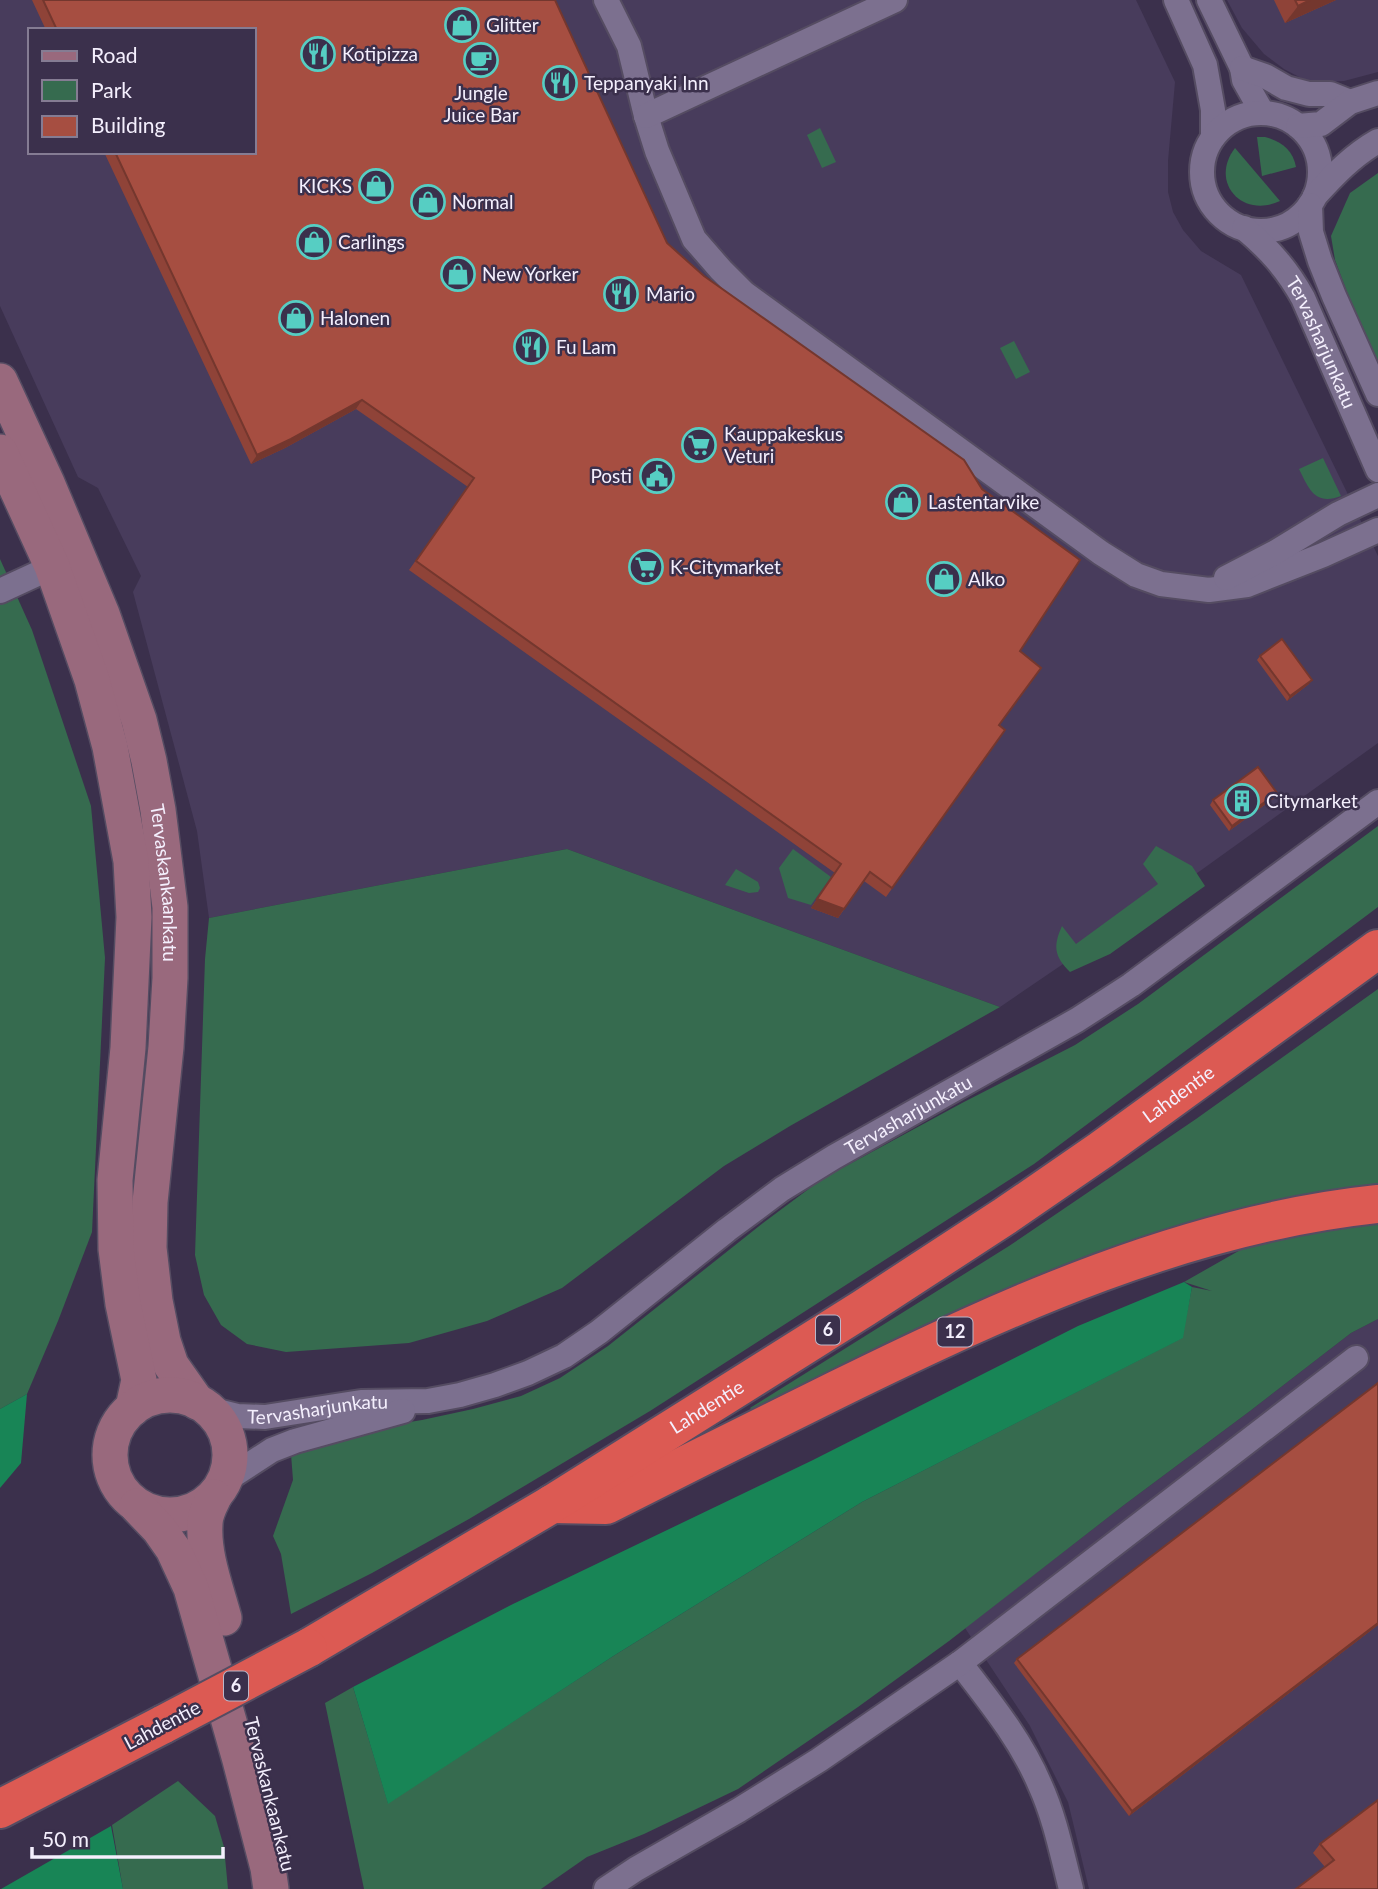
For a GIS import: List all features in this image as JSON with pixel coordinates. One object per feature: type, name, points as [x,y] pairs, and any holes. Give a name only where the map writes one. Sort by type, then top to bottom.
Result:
[{"type":"highway","name":"Lahdentie","points":[[0,1809],[308,1648],[552,1504],[864,1308],[1004,1216],[1101,1150],[1378,949]]},
{"type":"highway","name":"12","points":[[552,1504],[606,1505],[937,1340],[1100,1271],[1262,1224],[1329,1209],[1378,1204]]},
{"type":"street","points":[[606,0],[629,46],[646,116],[694,239],[721,270],[744,293],[1101,553],[1136,575],[1161,584],[1209,590],[1247,585],[1378,530]]},
{"type":"street","points":[[646,116],[895,0]]},
{"type":"street","points":[[1176,0],[1205,65],[1213,110],[1213,137]]},
{"type":"street","points":[[1209,0],[1242,68],[1244,80],[1262,112]]},
{"type":"street","points":[[1242,68],[1265,76],[1286,88],[1308,94],[1330,94],[1350,102]]},
{"type":"street","points":[[1298,126],[1321,124],[1350,102],[1378,93]]},
{"type":"street","points":[[1312,201],[1320,178],[1319,159],[1311,141],[1298,126],[1280,116],[1262,112],[1243,115],[1226,124],[1213,137],[1204,154],[1202,173],[1205,191],[1214,208],[1227,220],[1244,229],[1262,231],[1281,228],[1297,219],[1340,169],[1362,150],[1378,141]]},
{"type":"street","name":"Tervasharjunkatu","points":[[1312,201],[1311,232],[1320,261],[1378,394]]},
{"type":"street","name":"Tervasharjunkatu","points":[[1244,229],[1278,259],[1297,287],[1378,470]]},
{"type":"street","name":"Tervaskankaankatu","points":[[0,381],[30,443],[65,561],[110,747],[131,861],[134,917],[128,1048],[116,1180],[116,1249],[123,1304],[139,1380],[133,1408]]},
{"type":"street","name":"Tervaskankaankatu","points":[[0,452],[65,561],[126,678],[149,761],[170,907],[166,1046],[149,1202],[149,1248],[155,1301],[171,1366],[203,1405]]},
{"type":"street","points":[[1184,586],[1229,577],[1338,514],[1378,495]]},
{"type":"street","points":[[0,591],[65,561]]},
{"type":"street","name":"Tervasharjunkatu","points":[[203,1405],[237,1416],[265,1417],[361,1402],[428,1401],[495,1385],[564,1356],[599,1332],[782,1189],[1077,1020],[1131,985],[1378,802]]},
{"type":"street","points":[[606,1889],[818,1760],[960,1663],[1356,1359]]},
{"type":"street","points":[[162,1395],[184,1396],[203,1405],[219,1418],[229,1437],[231,1458],[220,1488],[197,1509],[177,1515],[156,1514],[137,1506],[122,1491],[112,1473],[110,1452],[114,1433],[125,1415],[142,1401],[162,1395]]},
{"type":"street","name":"Tervasharjunkatu","points":[[220,1488],[272,1450],[295,1441],[396,1414],[428,1401]]},
{"type":"street","name":"Tervaskankaankatu","points":[[220,1488],[208,1510],[205,1523],[207,1554],[258,1740],[293,1889]]},
{"type":"street","name":"Tervaskankaankatu","points":[[137,1506],[159,1529],[173,1549],[191,1588],[240,1760],[271,1889]]},
{"type":"street","points":[[960,1663],[997,1712],[1030,1765],[1049,1808],[1071,1889]]},
{"type":"shaded area","name":"Kauppakeskus Veturi","points":[[0,0],[1136,0],[1175,82],[1168,161],[1168,192],[1173,212],[1183,230],[1201,251],[1241,275],[1378,556],[1378,743],[1200,871],[1000,1007],[567,849],[209,918],[197,831],[133,592],[141,576],[98,488],[78,477],[0,306]]},
{"type":"shaded area","points":[[1227,0],[1378,0],[1378,72],[1344,81],[1303,79],[1264,54],[1242,28]]},
{"type":"shaded area","points":[[1378,1319],[1378,1889],[1089,1889],[1068,1802],[1030,1726],[965,1628],[1351,1333]]},
{"type":"green space","points":[[820,128],[836,162],[822,168],[807,135]]},
{"type":"green space","points":[[1257,137],[1265,137],[1285,147],[1296,167],[1262,176]]},
{"type":"green space","points":[[1235,148],[1280,201],[1253,205],[1233,194],[1226,173],[1228,161]]},
{"type":"green space","points":[[1378,173],[1378,361],[1347,292],[1335,260],[1331,236],[1350,193]]},
{"type":"green space","points":[[1014,341],[1030,372],[1016,379],[1000,348]]},
{"type":"green space","points":[[1323,458],[1341,496],[1325,499],[1314,494],[1299,469]]},
{"type":"green space","points":[[0,559],[32,630],[91,806],[105,958],[92,1232],[27,1394],[0,1409]]},
{"type":"green space","points":[[1378,826],[1378,907],[1034,1164],[650,1411],[469,1519],[291,1614],[281,1554],[273,1536],[293,1480],[291,1454],[355,1431],[422,1420],[521,1396],[560,1378],[608,1346],[822,1179],[1075,1045],[1138,1004]]},
{"type":"green space","points":[[1156,846],[1192,866],[1205,886],[1110,954],[1070,972],[1057,951],[1057,939],[1062,926],[1076,944],[1158,884],[1143,864]]},
{"type":"green space","points":[[567,849],[1000,1007],[724,1166],[562,1288],[487,1321],[409,1343],[286,1352],[247,1344],[221,1325],[204,1295],[195,1255],[205,959],[209,918]]},
{"type":"green space","points":[[793,849],[831,877],[811,905],[788,898],[779,868]]},
{"type":"green space","points":[[736,869],[758,882],[758,892],[749,893],[725,885]]},
{"type":"green space","points":[[1378,989],[1378,1189],[754,1413],[750,1408],[1009,1246],[1196,1119]]},
{"type":"green space","points":[[1378,1219],[1378,1319],[1351,1333],[949,1641],[738,1789],[644,1834],[587,1857],[541,1889],[364,1889],[325,1703],[353,1687],[388,1803],[615,1655],[862,1502],[1182,1338],[1192,1287],[1212,1291],[1184,1282],[1242,1249]]},
{"type":"green space","points":[[1184,1282],[1192,1287],[1183,1338],[862,1502],[615,1655],[388,1804],[353,1687],[513,1604],[813,1460],[1078,1326]]},
{"type":"green space","points":[[27,1394],[21,1463],[0,1488],[0,1409]]},
{"type":"green space","points":[[178,1781],[215,1816],[224,1847],[228,1889],[123,1889],[112,1825]]},
{"type":"green space","points":[[111,1826],[123,1889],[1,1889]]},
{"type":"building","name":"Kauppakeskus Veturi","points":[[43,0],[555,0],[667,243],[704,276],[964,460],[982,489],[1080,560],[1020,651],[1041,668],[999,725],[1005,730],[892,888],[870,872],[844,909],[817,899],[841,864],[416,561],[474,478],[362,400],[257,455],[116,154],[256,154],[256,28],[56,28]]},
{"type":"building","points":[[1295,0],[1310,0],[1298,6]]},
{"type":"building","points":[[1282,639],[1312,680],[1290,696],[1260,656]]},
{"type":"building","name":"Citymarket","points":[[1258,767],[1277,793],[1232,826],[1213,800]]},
{"type":"building","points":[[1378,1383],[1378,1623],[1132,1811],[1017,1659]]},
{"type":"building","points":[[1378,1800],[1378,1889],[1296,1889],[1334,1860],[1320,1844]]},
{"type":"place","name":"Glitter","points":[[462,25]]},
{"type":"place","name":"Kotipizza","points":[[318,54]]},
{"type":"place","name":"Jungle Juice Bar","points":[[481,60]]},
{"type":"place","name":"Teppanyaki Inn","points":[[560,83]]},
{"type":"place","name":"KICKS","points":[[376,186]]},
{"type":"place","name":"Normal","points":[[428,202]]},
{"type":"place","name":"Carlings","points":[[314,242]]},
{"type":"place","name":"New Yorker","points":[[458,274]]},
{"type":"place","name":"Mario","points":[[621,294]]},
{"type":"place","name":"Halonen","points":[[296,318]]},
{"type":"place","name":"Fu Lam","points":[[531,347]]},
{"type":"place","name":"Kauppakeskus Veturi","points":[[699,445]]},
{"type":"place","name":"Posti","points":[[657,476]]},
{"type":"place","name":"Lastentarvike","points":[[903,502]]},
{"type":"place","name":"K-Citymarket","points":[[646,567]]},
{"type":"place","name":"Alko","points":[[944,579]]},
{"type":"place","name":"Citymarket","points":[[1242,801]]}]
